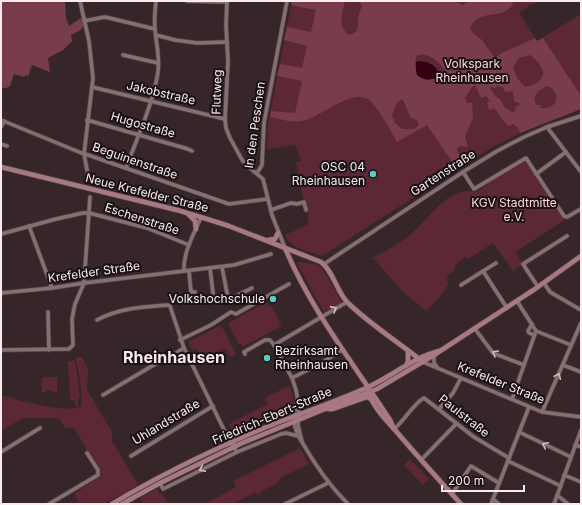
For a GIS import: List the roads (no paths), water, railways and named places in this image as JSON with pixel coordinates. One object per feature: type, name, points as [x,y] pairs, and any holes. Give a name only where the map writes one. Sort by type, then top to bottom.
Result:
[{"type":"main road","name":"Neue Krefelder Straße","points":[[1,167],[187,213],[229,226],[285,248]]},
{"type":"main road","points":[[187,213],[195,221],[196,229]]},
{"type":"main road","points":[[267,240],[275,239],[278,233]]},
{"type":"main road","points":[[285,248],[311,257],[324,264]]},
{"type":"main road","points":[[285,248],[299,278],[394,429]]},
{"type":"main road","name":"Friedrich-Ebert-Straße","points":[[296,418],[327,409],[369,391],[406,366],[434,355],[518,301],[581,256]]},
{"type":"main road","name":"Krefelder Straße","points":[[324,264],[347,302],[421,360]]},
{"type":"main road","points":[[406,366],[408,361],[408,350]]},
{"type":"main road","name":"Friedrich-Ebert-Straße","points":[[112,504],[155,480],[233,444],[296,418],[377,389],[431,353],[441,351]]},
{"type":"main road","points":[[369,391],[371,399],[387,422],[461,504]]},
{"type":"main road","name":"Friedrich-Ebert-Straße","points":[[327,409],[333,409],[367,397],[371,399]]},
{"type":"main road","name":"Friedrich-Ebert-Straße","points":[[122,504],[233,444]]},
{"type":"street","points":[[80,1],[89,41],[93,78],[84,154],[90,180]]},
{"type":"street","points":[[126,168],[150,101],[158,72],[155,30],[156,1]]},
{"type":"street","points":[[187,1],[227,2]]},
{"type":"street","name":"In den Peschen","points":[[285,248],[278,233],[267,198],[263,179],[257,173],[262,165],[264,123],[287,1]]},
{"type":"street","name":"Flutweg","points":[[227,2],[226,20],[228,61],[225,119],[226,128],[241,158],[248,167],[257,173]]},
{"type":"street","points":[[84,21],[105,17],[155,30]]},
{"type":"street","points":[[156,35],[197,43],[227,42]]},
{"type":"street","points":[[123,54],[158,62]]},
{"type":"street","name":"Jakobstraße","points":[[92,87],[225,119]]},
{"type":"street","name":"Gartenstraße","points":[[324,264],[463,172],[524,136],[581,116]]},
{"type":"street","points":[[1,126],[2,120]]},
{"type":"street","name":"Beguinenstraße","points":[[2,120],[84,154],[229,204],[267,198]]},
{"type":"street","name":"Hugostraße","points":[[87,120],[192,151]]},
{"type":"street","points":[[548,127],[581,172]]},
{"type":"street","points":[[1,144],[8,146]]},
{"type":"street","points":[[536,174],[566,152]]},
{"type":"street","points":[[463,172],[474,189],[525,158],[566,217],[581,208]]},
{"type":"street","points":[[302,196],[306,210]]},
{"type":"street","points":[[1,350],[49,350],[72,348],[73,315],[75,304],[84,283],[90,197]]},
{"type":"street","points":[[271,210],[291,203],[297,204],[304,202]]},
{"type":"street","points":[[1,234],[83,213],[89,213]]},
{"type":"street","name":"Eschenstraße","points":[[89,213],[147,228],[189,245]]},
{"type":"street","points":[[195,292],[191,292],[184,263],[189,245],[201,217]]},
{"type":"street","points":[[29,226],[52,288]]},
{"type":"street","points":[[538,287],[524,264],[567,236]]},
{"type":"street","name":"Krefelder Straße","points":[[1,293],[222,267],[271,254]]},
{"type":"street","points":[[461,285],[496,263]]},
{"type":"street","points":[[222,267],[227,293],[230,299],[252,288]]},
{"type":"street","points":[[210,268],[214,301]]},
{"type":"street","points":[[482,271],[507,308]]},
{"type":"street","points":[[544,283],[550,292],[581,310]]},
{"type":"street","points":[[180,340],[212,325],[231,312],[236,314],[289,284]]},
{"type":"street","points":[[512,400],[535,333],[532,324],[518,301]]},
{"type":"street","points":[[274,345],[347,302]]},
{"type":"street","points":[[98,320],[112,313],[127,309],[167,305],[170,306],[180,340],[237,452]]},
{"type":"street","points":[[48,312],[49,350]]},
{"type":"street","points":[[542,412],[581,323]]},
{"type":"street","points":[[532,324],[528,331],[529,333],[535,333],[571,345]]},
{"type":"street","points":[[475,329],[492,353],[524,365]]},
{"type":"street","points":[[245,354],[244,352],[265,340],[270,340],[274,345],[292,378],[297,394],[299,408],[296,418],[298,436],[328,483],[348,504]]},
{"type":"street","points":[[103,396],[184,348]]},
{"type":"street","points":[[292,378],[323,362],[343,349]]},
{"type":"street","name":"Krefelder Straße","points":[[434,355],[434,363],[438,368]]},
{"type":"street","name":"Krefelder Straße","points":[[421,360],[542,412],[581,417]]},
{"type":"street","points":[[563,365],[581,372]]},
{"type":"street","points":[[439,409],[453,393],[461,378]]},
{"type":"street","name":"Paulstraße","points":[[394,429],[422,399],[426,399],[456,424],[483,443],[509,459],[560,486]]},
{"type":"street","name":"Uhlandstraße","points":[[131,456],[213,406]]},
{"type":"street","points":[[491,504],[529,407]]},
{"type":"street","points":[[296,418],[302,442]]},
{"type":"street","points":[[421,460],[456,424]]},
{"type":"street","points":[[1,452],[40,428]]},
{"type":"street","points":[[554,504],[581,430]]},
{"type":"street","points":[[519,432],[571,457]]},
{"type":"street","name":"Friedrich-Ebert-Straße","points":[[160,483],[163,489],[237,452],[281,434],[298,436]]},
{"type":"street","points":[[575,445],[581,448]]},
{"type":"street","points":[[48,504],[98,475],[98,470],[87,452]]},
{"type":"street","points":[[452,494],[471,466],[499,483]]},
{"type":"street","points":[[564,475],[581,482]]},
{"type":"street","points":[[285,504],[328,483]]},
{"type":"street","points":[[557,495],[568,504]]},
{"type":"street","points":[[493,499],[499,504]]},
{"type":"place","name":"OSC 04 Rheinhausen","points":[[373,174]]},
{"type":"place","name":"Volkshochschule","points":[[273,299]]},
{"type":"place","name":"Bezirksamt Rheinhausen","points":[[267,358]]},
{"type":"district","name":"Rheinhausen","points":[[174,357]]},
{"type":"park label","name":"Volkspark Rheinhausen","points":[[472,71]]},
{"type":"park label","name":"KGV Stadtmitte e.V.","points":[[514,210]]}]
